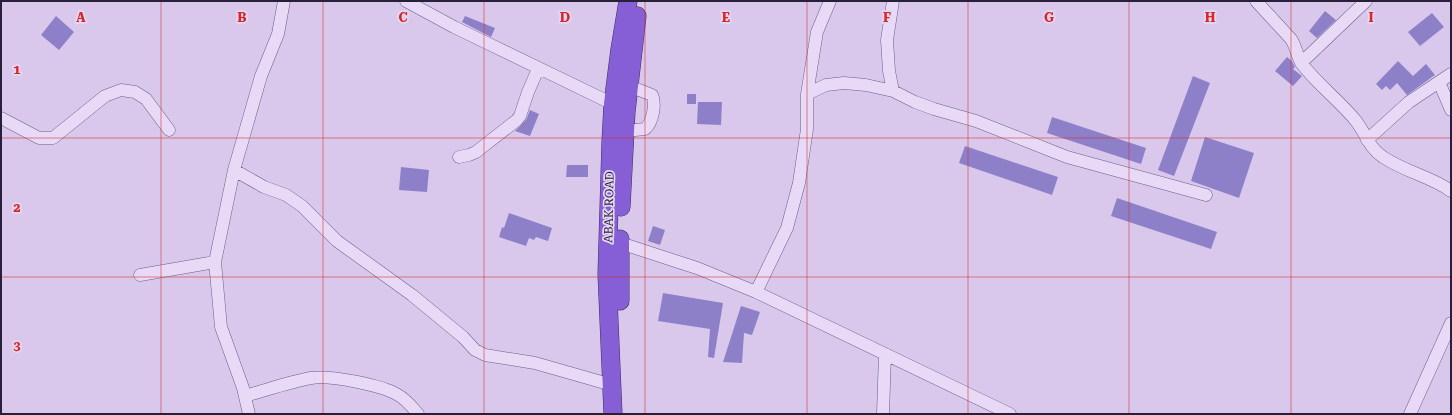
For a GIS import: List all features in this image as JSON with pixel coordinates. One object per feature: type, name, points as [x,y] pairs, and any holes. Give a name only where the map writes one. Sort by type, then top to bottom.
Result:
[{"type":"highway","name":"ABAK ROAD","points":[[613,414],[608,274],[610,141],[620,49],[628,1]]},
{"type":"highway","name":"ABAK ROAD","points":[[625,414],[620,304],[620,221],[625,131],[639,1]]},
{"type":"street","points":[[250,414],[232,354],[221,327],[215,262],[234,170],[261,76],[278,34],[284,1]]},
{"type":"street","points":[[406,1],[454,27],[613,104]]},
{"type":"street","points":[[756,292],[787,228],[799,183],[807,129],[807,94],[817,32],[830,1]]},
{"type":"street","points":[[893,1],[887,40],[889,71],[893,91]]},
{"type":"street","points":[[1256,1],[1291,39],[1295,45],[1301,63],[1357,122],[1373,149],[1383,157],[1407,170],[1438,182],[1451,191]]},
{"type":"street","points":[[1301,63],[1366,1]]},
{"type":"street","points":[[459,157],[476,152],[517,120],[520,116],[538,68]]},
{"type":"street","points":[[1367,140],[1409,102],[1451,74]]},
{"type":"street","points":[[1439,82],[1451,110]]},
{"type":"street","points":[[807,94],[826,85],[844,83],[866,85],[893,91],[915,102],[976,121],[1067,157],[1206,195]]},
{"type":"street","points":[[625,131],[645,129],[649,123],[653,108],[652,95],[629,86]]},
{"type":"street","points":[[1,118],[39,138],[53,138],[105,96],[121,90],[135,92],[146,99],[170,130]]},
{"type":"street","points":[[234,170],[264,187],[286,195],[302,206],[337,241],[412,295],[463,337],[475,350],[485,355],[535,363],[612,385]]},
{"type":"street","points":[[620,243],[697,268],[756,292],[1010,414]]},
{"type":"street","points":[[140,275],[215,262]]},
{"type":"street","points":[[1410,414],[1451,323]]},
{"type":"street","points":[[883,414],[885,354]]},
{"type":"street","points":[[245,396],[312,378],[338,378],[385,389],[398,394],[410,404],[418,414]]},
{"type":"building","points":[[1325,11],[1336,20],[1317,38],[1309,31]]},
{"type":"building","points":[[1432,13],[1444,27],[1420,46],[1408,32]]},
{"type":"building","points":[[56,16],[74,32],[59,50],[41,35]]},
{"type":"building","points":[[465,16],[495,28],[491,37],[462,22]]},
{"type":"building","points":[[1287,57],[1292,61],[1295,67],[1293,69],[1302,76],[1293,86],[1275,71]]},
{"type":"building","points":[[1398,61],[1413,76],[1426,64],[1435,75],[1407,95],[1397,83],[1390,90],[1386,86],[1382,90],[1376,84]]},
{"type":"building","points":[[1193,76],[1210,83],[1174,176],[1158,170]]},
{"type":"building","points":[[687,94],[696,94],[696,104],[687,104]]},
{"type":"building","points":[[698,102],[722,102],[721,125],[697,124]]},
{"type":"building","points":[[530,110],[539,114],[530,136],[515,131],[526,120]]},
{"type":"building","points":[[1052,117],[1146,148],[1141,164],[1047,133]]},
{"type":"building","points":[[1205,137],[1254,153],[1239,198],[1191,181]]},
{"type":"building","points":[[965,146],[1058,177],[1052,195],[959,163]]},
{"type":"building","points":[[567,165],[588,165],[588,177],[566,177]]},
{"type":"building","points":[[401,167],[429,170],[427,192],[399,190]]},
{"type":"building","points":[[1117,198],[1217,232],[1211,249],[1111,216]]},
{"type":"building","points":[[509,213],[552,228],[548,241],[536,237],[534,240],[529,238],[526,246],[499,237]]},
{"type":"building","points":[[653,226],[665,230],[660,245],[648,241]]},
{"type":"building","points":[[663,293],[723,303],[714,358],[708,357],[710,329],[658,321]]},
{"type":"building","points":[[741,306],[760,312],[752,335],[744,333],[742,363],[723,362]]}]
